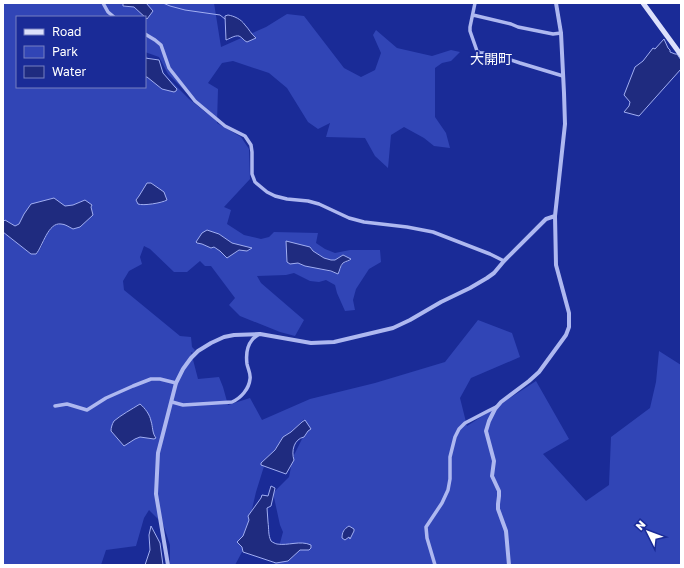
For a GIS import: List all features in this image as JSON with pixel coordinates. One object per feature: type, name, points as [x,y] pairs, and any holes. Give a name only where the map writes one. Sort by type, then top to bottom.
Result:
[{"type":"main road","points":[[643,3],[681,55]]},
{"type":"street","points":[[103,3],[108,12],[113,16]]},
{"type":"street","points":[[475,3],[470,31],[477,51],[480,53],[490,53],[564,76]]},
{"type":"street","points":[[510,565],[506,531],[498,509],[499,491],[492,476],[494,461],[486,431],[496,407],[539,372],[566,335],[569,327],[569,313],[556,265],[555,216],[564,124],[564,76],[561,32],[556,3]]},
{"type":"street","points":[[472,14],[518,27],[553,34],[561,32]]},
{"type":"street","points":[[146,35],[161,45],[169,68],[195,101],[225,126],[245,136],[252,145],[252,174],[255,182],[267,192],[287,199],[308,200],[349,218],[364,222],[408,227],[433,232],[504,261]]},
{"type":"street","points":[[168,565],[156,494],[158,453],[176,384],[183,369],[198,351],[211,343],[234,335],[260,334],[311,343],[340,340],[393,328],[487,278],[494,273],[546,219],[555,216]]},
{"type":"street","points":[[172,402],[183,405],[232,402],[237,400],[247,389],[250,378],[247,358],[249,345],[252,338],[260,334]]},
{"type":"street","points":[[55,406],[67,404],[87,410],[106,398],[151,379],[160,379],[176,384]]},
{"type":"street","points":[[435,565],[427,538],[426,527],[448,490],[450,479],[450,457],[459,429],[465,423],[496,407]]},
{"type":"green space","points":[[3,3],[214,3],[221,47],[266,27],[287,14],[304,16],[344,68],[361,77],[375,70],[381,53],[373,35],[376,30],[397,48],[432,56],[451,50],[460,52],[451,61],[442,63],[435,68],[435,117],[446,133],[450,148],[434,146],[424,138],[404,127],[391,135],[388,168],[375,156],[365,138],[326,137],[330,123],[318,129],[308,122],[287,88],[269,73],[233,61],[222,63],[208,83],[218,89],[217,123],[241,137],[249,149],[250,179],[224,207],[231,210],[227,224],[244,235],[261,239],[269,237],[274,232],[318,233],[316,243],[335,253],[350,250],[380,250],[381,262],[369,269],[356,289],[353,300],[355,310],[345,311],[335,285],[326,280],[319,282],[310,281],[294,273],[286,275],[257,276],[261,283],[304,320],[295,336],[280,332],[240,316],[229,305],[235,298],[211,266],[205,266],[200,261],[187,272],[174,272],[150,249],[144,246],[140,257],[142,264],[129,271],[123,281],[124,290],[180,336],[191,337],[192,347],[195,350],[193,353],[191,352],[198,379],[219,377],[228,405],[250,398],[262,420],[310,399],[375,383],[445,362],[478,320],[512,333],[520,357],[471,378],[460,398],[467,426],[536,381],[569,439],[543,454],[586,501],[609,485],[611,437],[650,408],[656,382],[659,351],[681,365],[681,565],[274,565],[283,532],[273,493],[289,477],[293,457],[305,433],[304,419],[275,449],[265,463],[256,492],[242,552],[235,565],[170,565],[170,545],[163,524],[149,510],[144,518],[136,546],[106,550],[101,565],[3,565],[3,232],[31,254],[41,248],[52,226],[55,224],[62,224],[73,229],[85,200],[73,205],[24,214],[19,224],[15,226],[5,220],[3,222]],"holes":[[[139,196],[165,196],[167,200],[160,203],[136,200]],[[219,234],[232,243],[252,248],[247,251],[240,250],[227,257],[213,247],[211,248],[202,244]],[[303,246],[310,247],[313,251],[324,258],[335,260],[343,255],[350,260],[343,264],[338,274],[308,266],[298,263]]]},
{"type":"water","points":[[123,3],[146,3],[153,11],[147,19],[146,16],[144,16],[134,7],[123,6]]},
{"type":"water","points":[[228,15],[242,21],[256,38],[247,42],[237,36],[226,40],[225,16]]},
{"type":"water","points":[[664,39],[670,52],[677,54],[681,60],[681,69],[639,116],[624,112],[629,106],[630,102],[624,95],[635,67],[643,61],[653,48],[655,49]]},
{"type":"water","points":[[146,58],[159,60],[163,73],[177,89],[174,92],[162,89],[147,77]]},
{"type":"water","points":[[147,183],[151,183],[164,192],[167,200],[152,204],[138,204],[136,200]]},
{"type":"water","points":[[54,198],[65,206],[73,205],[85,200],[92,205],[93,215],[80,227],[73,229],[66,225],[56,224],[46,235],[36,254],[31,254],[3,232],[3,222],[5,220],[15,226],[19,224],[31,204]]},
{"type":"water","points":[[207,230],[219,234],[232,243],[252,248],[247,251],[239,250],[227,258],[214,247],[211,248],[196,242],[202,233]]},
{"type":"water","points":[[286,241],[310,247],[313,251],[324,258],[331,260],[335,260],[343,255],[351,259],[343,263],[338,274],[298,263],[290,264],[287,262]]},
{"type":"water","points":[[140,404],[150,416],[153,432],[156,438],[140,437],[124,446],[111,431],[112,425],[114,421],[123,414]]},
{"type":"water","points":[[305,420],[311,429],[304,437],[298,440],[294,446],[294,460],[286,474],[261,465],[261,463],[275,450],[283,437]]},
{"type":"water","points":[[271,486],[275,488],[271,506],[267,508],[271,541],[277,544],[303,543],[311,545],[309,550],[300,550],[288,561],[276,563],[243,552],[242,547],[237,542],[243,536],[249,520],[248,516],[262,495],[268,496]]},
{"type":"water","points":[[151,526],[160,543],[163,565],[145,565],[150,550],[149,535]]},
{"type":"water","points":[[349,526],[354,529],[354,531],[350,539],[349,537],[345,540],[342,538],[342,534]]},
{"type":"waterway","points":[[163,3],[185,10],[220,15],[225,19]]},
{"type":"district","name":"大開町","points":[[491,59]]}]
